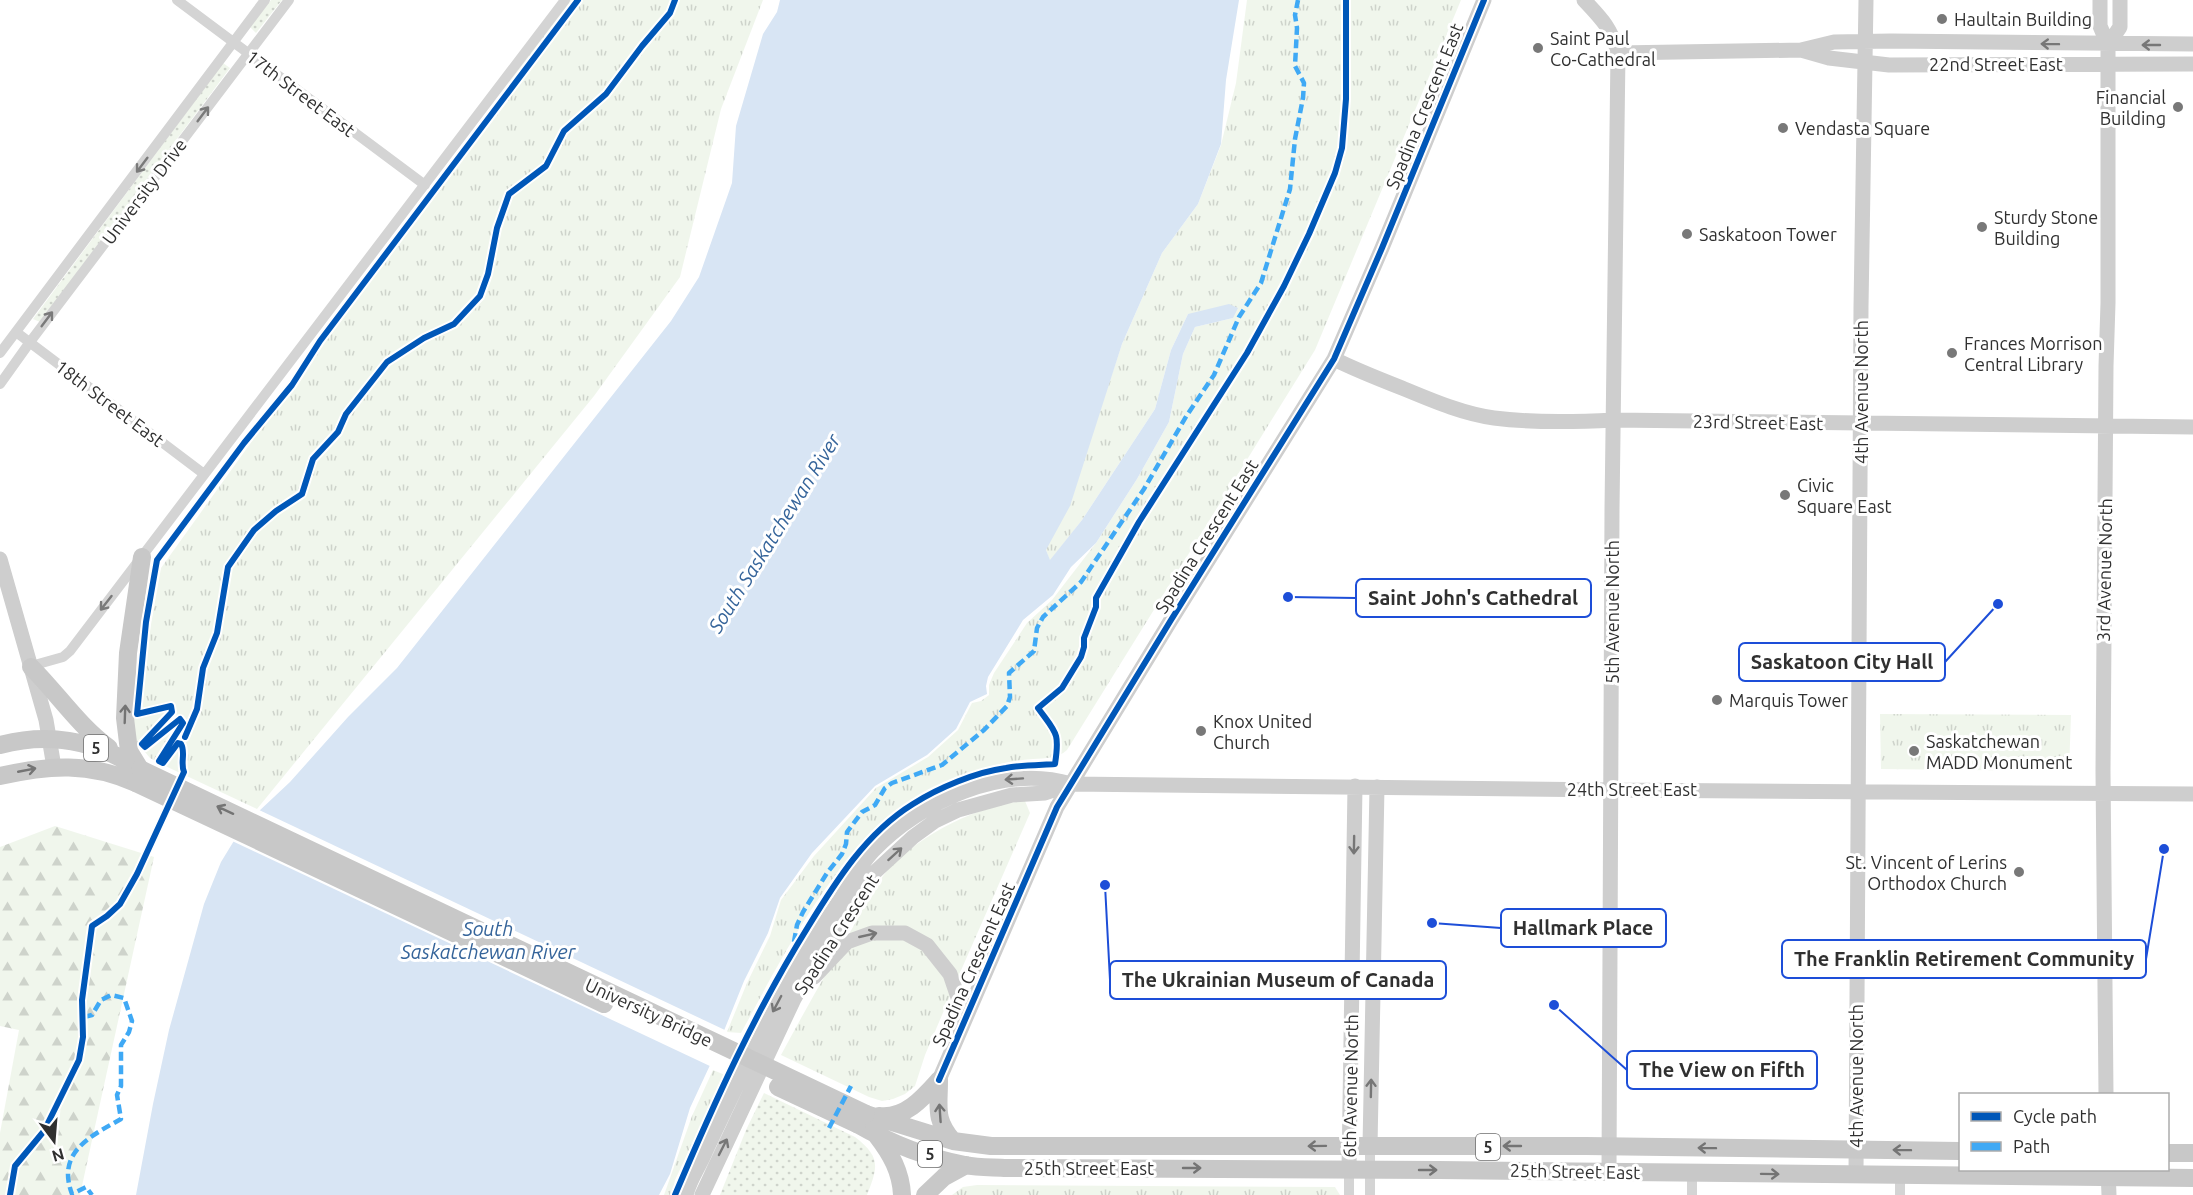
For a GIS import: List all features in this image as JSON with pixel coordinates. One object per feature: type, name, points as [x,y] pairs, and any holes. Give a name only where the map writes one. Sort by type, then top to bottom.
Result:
[{"type":"main road","points":[[138,776],[129,751],[125,730],[128,653],[142,557]]},
{"type":"main road","points":[[31,667],[77,720],[122,758]]},
{"type":"main road","name":"5","points":[[0,745],[15,741],[49,738],[91,746],[122,758],[138,776]]},
{"type":"main road","name":"5","points":[[0,776],[54,767],[138,776]]},
{"type":"main road","name":"University Bridge","points":[[138,776],[862,1119]]},
{"type":"main road","points":[[862,1119],[895,1115],[909,1108],[922,1099],[939,1080]]},
{"type":"main road","points":[[939,1080],[939,1121],[953,1142]]},
{"type":"main road","name":"25th Street East","points":[[862,1119],[878,1136],[966,1165],[1007,1168],[1369,1169],[1900,1175],[2108,1181],[2193,1178]]},
{"type":"main road","name":"25th Street East","points":[[862,1119],[953,1142],[1015,1147],[1609,1146],[1959,1151]]},
{"type":"main road","points":[[878,1136],[893,1158],[900,1179],[902,1195]]},
{"type":"main road","points":[[2169,1153],[2193,1153]]},
{"type":"main road","points":[[925,1195],[944,1177],[966,1165]]},
{"type":"street","name":"17th Street East","points":[[177,0],[425,185]]},
{"type":"street","name":"University Drive","points":[[0,353],[265,0]]},
{"type":"street","name":"University Drive","points":[[0,384],[289,0]]},
{"type":"street","points":[[31,667],[63,657],[70,651],[565,0]]},
{"type":"street","name":"Spadina Crescent East","points":[[939,1080],[1055,812],[1334,358],[1484,0]]},
{"type":"street","points":[[1584,0],[1604,20],[1613,35],[1618,53]]},
{"type":"street","name":"4th Avenue North","points":[[1856,1175],[1866,0]]},
{"type":"street","points":[[2100,0],[2100,26],[2108,45]]},
{"type":"street","points":[[2108,45],[2120,27],[2120,0]]},
{"type":"street","name":"22nd Street East","points":[[1618,53],[1800,50],[1834,42],[1866,41],[2193,45]]},
{"type":"street","name":"3rd Avenue North","points":[[2106,1093],[2103,792],[2108,45]]},
{"type":"street","name":"22nd Street East","points":[[1800,50],[1829,58],[1889,65],[2193,64]]},
{"type":"street","name":"5th Avenue North","points":[[1609,1172],[1618,53]]},
{"type":"street","name":"18th Street East","points":[[16,332],[204,474]]},
{"type":"street","name":"23rd Street East","points":[[1334,358],[1349,367],[1417,394],[1477,415],[1495,418],[1554,421],[2193,428]]},
{"type":"street","points":[[0,559],[31,667],[54,767]]},
{"type":"street","name":"Spadina Crescent","points":[[686,1195],[758,1040],[787,985],[820,929],[871,854],[885,839],[945,800],[976,787],[1007,779],[1051,778],[1071,784]]},
{"type":"street","name":"24th Street East","points":[[1071,784],[2193,794]]},
{"type":"street","name":"Spadina Crescent","points":[[703,1194],[794,999],[816,960],[874,872],[913,837],[935,821],[958,810],[1012,795],[1045,793],[1071,784]]},
{"type":"street","name":"6th Avenue North","points":[[1349,1169],[1355,786]]},
{"type":"street","name":"6th Avenue North","points":[[1370,1195],[1377,786]]},
{"type":"street","points":[[794,999],[847,942],[872,933],[905,933],[927,945],[950,974],[965,1018]]},
{"type":"street","points":[[1349,1169],[1349,1195]]},
{"type":"street","points":[[1692,1173],[1692,1195]]},
{"type":"street","points":[[1900,1175],[1900,1195]]},
{"type":"green space","points":[[271,0],[282,0],[256,33],[250,27]]},
{"type":"green space","points":[[568,0],[763,0],[721,109],[680,277],[594,396],[257,809],[150,758],[135,740],[134,720],[161,568]]},
{"type":"green space","points":[[1247,0],[1461,0],[1315,350],[1067,750],[1055,757],[1008,762],[972,772],[937,786],[904,805],[874,830],[847,860],[822,894],[778,965],[741,1033],[727,1032],[770,936],[781,900],[814,856],[876,788],[928,757],[958,730],[972,703],[981,701],[989,695],[989,685],[994,673],[1027,623],[1052,600],[1096,543],[1137,479],[1169,422],[1183,354],[1195,327],[1233,318],[1188,314],[1171,350],[1155,409],[1082,520],[1050,561],[1046,550],[1097,419],[1122,344],[1162,253],[1198,204],[1221,145],[1236,83]]},
{"type":"green space","points":[[223,63],[230,68],[40,322],[33,319]]},
{"type":"green space","points":[[1880,714],[2071,715],[2069,771],[1881,769]]},
{"type":"green space","points":[[1025,801],[1030,813],[925,1055],[915,1086],[905,1094],[882,1101],[781,1055],[871,895],[895,862],[928,836],[947,825],[987,809]]},
{"type":"green space","points":[[55,826],[154,857],[80,1195],[0,1195],[0,1133],[19,1030],[0,1026],[0,847]]},
{"type":"green space","points":[[713,1070],[725,1075],[675,1180],[672,1195],[664,1195],[692,1116]]},
{"type":"green space","points":[[764,1093],[855,1137],[863,1144],[875,1163],[867,1195],[720,1195],[746,1130]]},
{"type":"green space","points":[[977,1185],[1335,1187],[1340,1195],[952,1195],[963,1187]]},
{"type":"water","name":"South Saskatchewan River","points":[[780,0],[1239,0],[1226,80],[1221,144],[1198,204],[1162,253],[1122,344],[1070,506],[1046,550],[1050,560],[1082,520],[1155,409],[1171,350],[1188,314],[1229,304],[1238,308],[1233,318],[1195,327],[1183,354],[1169,422],[1137,479],[1096,543],[1071,567],[1053,595],[1023,620],[988,677],[987,694],[970,702],[956,729],[927,755],[875,786],[812,853],[780,898],[768,933],[744,981],[690,1108],[670,1174],[659,1195],[136,1195],[169,1030],[204,904],[221,862],[243,826],[290,782],[348,717],[397,668],[671,321],[699,277],[732,183],[736,126],[763,34],[777,12]]},
{"type":"pier","points":[[257,809],[727,1031],[712,1067],[230,840],[240,824]]},
{"type":"marked path","points":[[794,942],[797,925],[803,912],[827,873],[842,854],[847,832],[862,812],[875,805],[885,788],[892,783],[942,765],[984,730],[1007,706],[1010,697],[1009,673],[1034,651],[1037,628],[1043,617],[1081,582],[1144,489],[1187,415],[1214,375],[1239,317],[1261,283],[1290,189],[1304,83],[1295,66],[1297,28],[1295,15],[1298,0]]},
{"type":"marked path","points":[[84,1017],[92,1015],[101,1000],[111,995],[124,998],[132,1021],[129,1032],[121,1045],[121,1086],[117,1095],[121,1119],[98,1132],[79,1147],[69,1167],[68,1179],[72,1194],[86,1187],[92,1195]]},
{"type":"marked path","points":[[829,1128],[851,1086]]},
{"type":"cycle path","points":[[181,744],[178,743],[163,763],[159,761],[183,723],[180,719],[145,747],[142,744],[172,712],[171,706],[137,714],[146,622],[157,560],[244,443],[292,385],[320,341],[578,0]]},
{"type":"cycle path","points":[[185,737],[197,709],[203,668],[217,633],[228,567],[254,530],[276,511],[302,494],[313,459],[338,432],[346,414],[387,362],[424,338],[454,324],[480,296],[488,274],[497,228],[509,194],[546,166],[564,131],[606,94],[670,13],[675,0]]},
{"type":"cycle path","points":[[675,1195],[720,1092],[770,992],[830,892],[853,859],[896,816],[934,792],[994,770],[1055,764],[1057,739],[1038,708],[1062,688],[1081,657],[1084,638],[1096,607],[1096,598],[1139,522],[1247,353],[1284,286],[1335,173],[1342,148],[1346,99],[1346,0]]},
{"type":"cycle path","points":[[939,1080],[1057,807],[1334,359],[1484,0]]},
{"type":"cycle path","points":[[10,1195],[15,1166],[44,1131],[79,1060],[83,1037],[82,1000],[92,926],[120,904],[137,874],[184,772],[181,744]]},
{"type":"place","name":"Haultain Building","points":[[1942,19]]},
{"type":"place","name":"Saint Paul Co-Cathedral","points":[[1538,48]]},
{"type":"place","name":"Financial Building","points":[[2178,107]]},
{"type":"place","name":"Vendasta Square","points":[[1783,128]]},
{"type":"place","name":"Sturdy Stone Building","points":[[1982,227]]},
{"type":"place","name":"Saskatoon Tower","points":[[1687,234]]},
{"type":"place","name":"Frances Morrison Central Library","points":[[1952,353]]},
{"type":"place","name":"Civic Square East","points":[[1785,495]]},
{"type":"place","name":"Saint John's Cathedral","points":[[1288,597]]},
{"type":"place","name":"Saskatoon City Hall","points":[[1998,604]]},
{"type":"place","name":"Marquis Tower","points":[[1717,700]]},
{"type":"place","name":"Knox United Church","points":[[1201,731]]},
{"type":"place","name":"Saskatchewan MADD Monument","points":[[1914,751]]},
{"type":"place","name":"The Franklin Retirement Community","points":[[2164,849]]},
{"type":"place","name":"St. Vincent of Lerins Orthodox Church","points":[[2019,872]]},
{"type":"place","name":"The Ukrainian Museum of Canada","points":[[1105,885]]},
{"type":"place","name":"Hallmark Place","points":[[1432,923]]},
{"type":"place","name":"The View on Fifth","points":[[1554,1005]]}]
